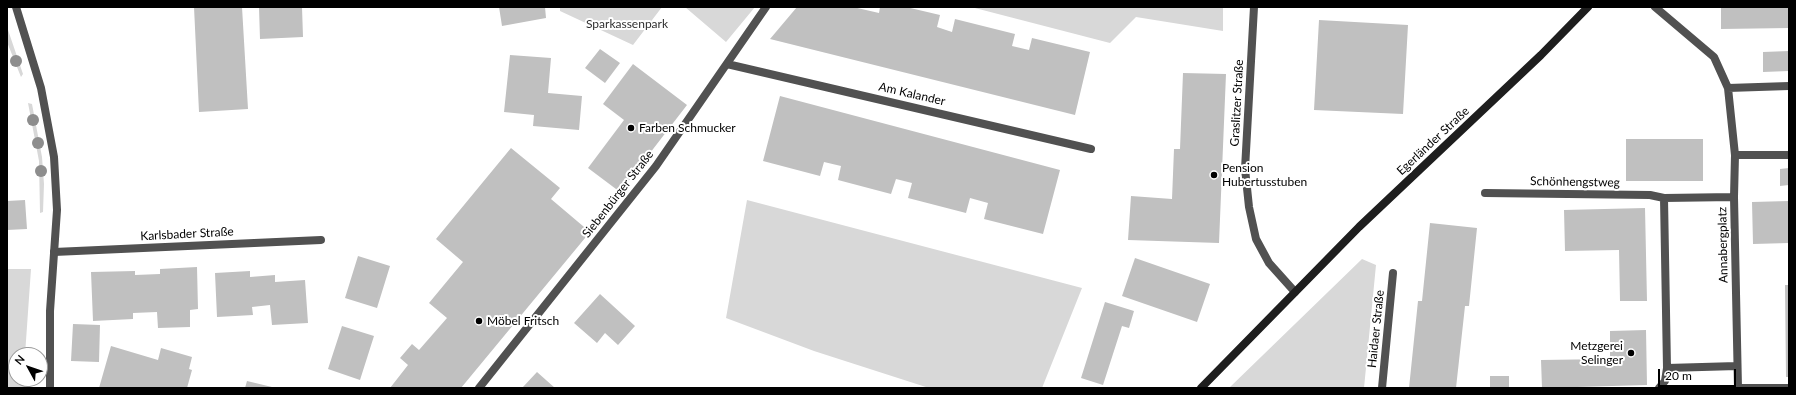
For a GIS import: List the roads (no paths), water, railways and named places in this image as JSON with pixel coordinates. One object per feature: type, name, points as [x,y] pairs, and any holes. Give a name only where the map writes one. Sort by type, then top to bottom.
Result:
[{"type":"street","points":[[16,7],[41,88],[54,157],[57,210],[50,311],[50,388]]},
{"type":"street","name":"Siebenbürger Straße","points":[[479,388],[656,166],[766,7]]},
{"type":"street","name":"Graslitzer Straße","points":[[1254,7],[1245,169],[1249,207],[1256,239],[1269,263],[1295,292]]},
{"type":"street","name":"Egerländer Straße","points":[[1295,292],[1359,226],[1535,60],[1588,7]]},
{"type":"street","points":[[1655,7],[1714,57],[1728,88],[1735,155],[1734,197]]},
{"type":"street","name":"Am Kalander","points":[[727,64],[1091,149]]},
{"type":"street","points":[[1728,88],[1789,86]]},
{"type":"street","points":[[1735,155],[1789,155]]},
{"type":"street","name":"Schönhengstweg","points":[[1485,193],[1650,195],[1664,198]]},
{"type":"street","name":"Annabergplatz","points":[[1664,198],[1734,197],[1738,388]]},
{"type":"street","points":[[1659,388],[1664,381],[1667,368],[1664,198]]},
{"type":"street","name":"Karlsbader Straße","points":[[54,252],[321,240]]},
{"type":"street","name":"Haidaer Straße","points":[[1382,388],[1393,273]]},
{"type":"street","points":[[1201,388],[1295,292]]},
{"type":"street","points":[[1667,368],[1738,366]]},
{"type":"street","points":[[1738,388],[1789,388]]},
{"type":"place","name":"Farben Schmucker","points":[[631,128]]},
{"type":"place","name":"Pension Hubertusstuben","points":[[1214,175]]},
{"type":"place","name":"Möbel Fritsch","points":[[479,321]]},
{"type":"place","name":"Metzgerei Selinger","points":[[1631,353]]},
{"type":"park label","name":"Sparkassenpark","points":[[627,24]]}]
